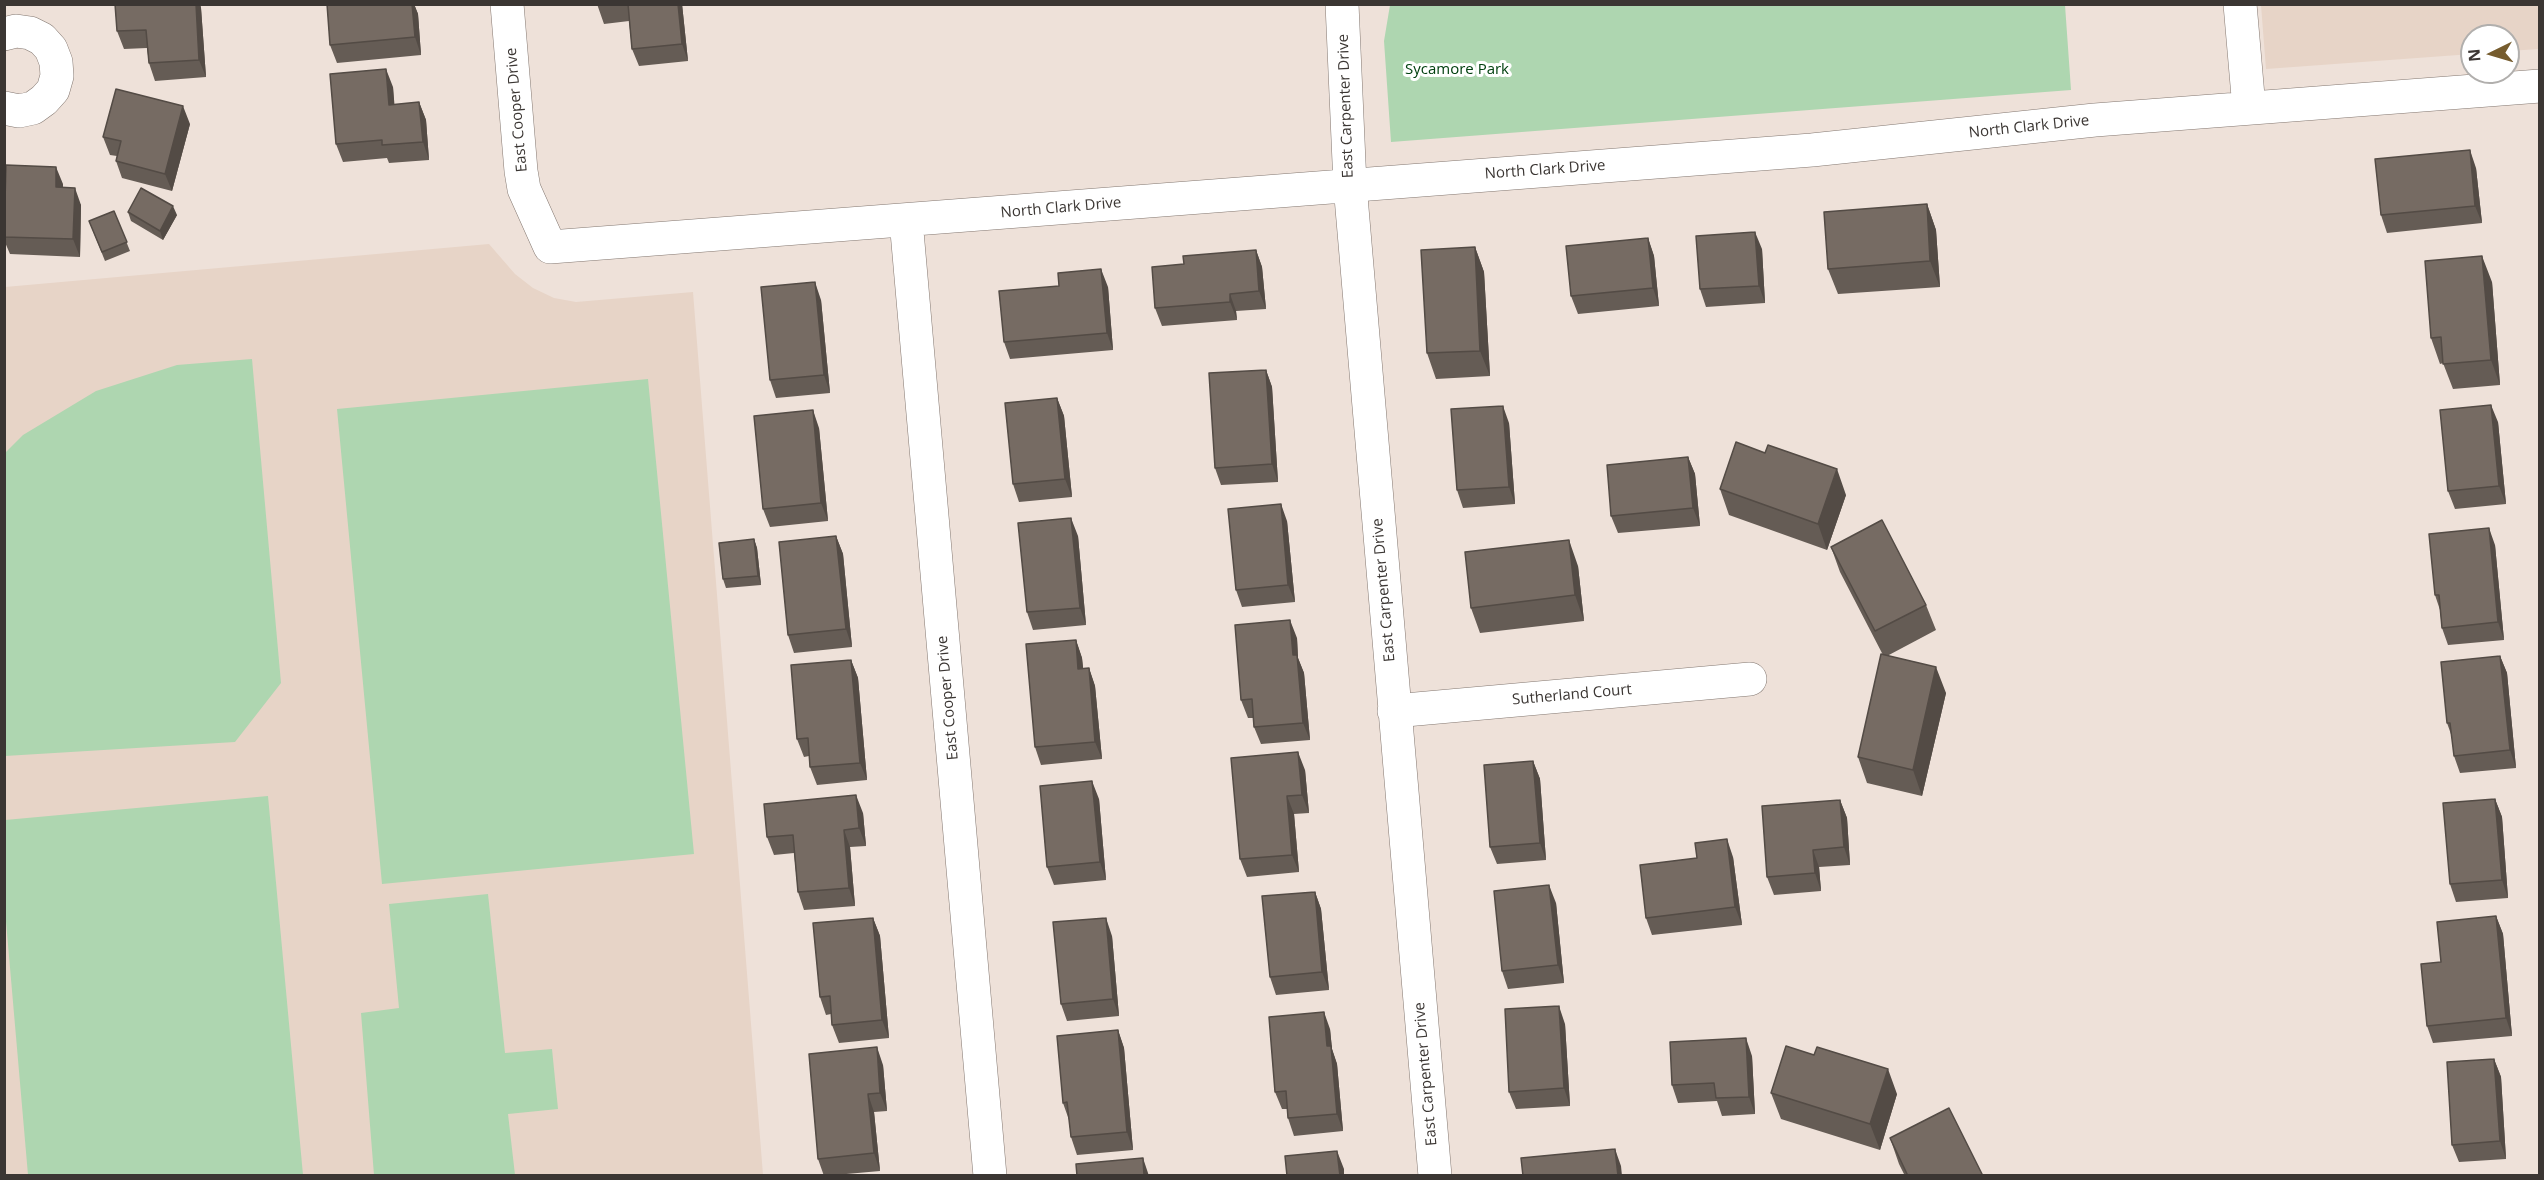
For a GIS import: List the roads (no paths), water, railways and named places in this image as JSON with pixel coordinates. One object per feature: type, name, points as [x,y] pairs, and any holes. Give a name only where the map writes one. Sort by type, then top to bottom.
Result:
[{"type":"street","name":"East Cooper Drive","points":[[507,4],[524,189],[550,247]]},
{"type":"street","name":"East Carpenter Drive","points":[[1342,4],[1350,185],[1435,1176]]},
{"type":"street","points":[[2240,4],[2249,108]]},
{"type":"street","points":[[4,108],[19,111],[33,108],[45,100],[53,90],[57,76],[56,62],[51,49],[42,39],[11,23]]},
{"type":"street","name":"North Clark Drive","points":[[550,247],[1812,150],[2085,121],[2540,86]]},
{"type":"street","name":"East Cooper Drive","points":[[906,220],[990,1176]]},
{"type":"street","name":"Sutherland Court","points":[[1394,711],[1750,679]]},
{"type":"park label","name":"Sycamore Park","points":[[1457,70]]}]
